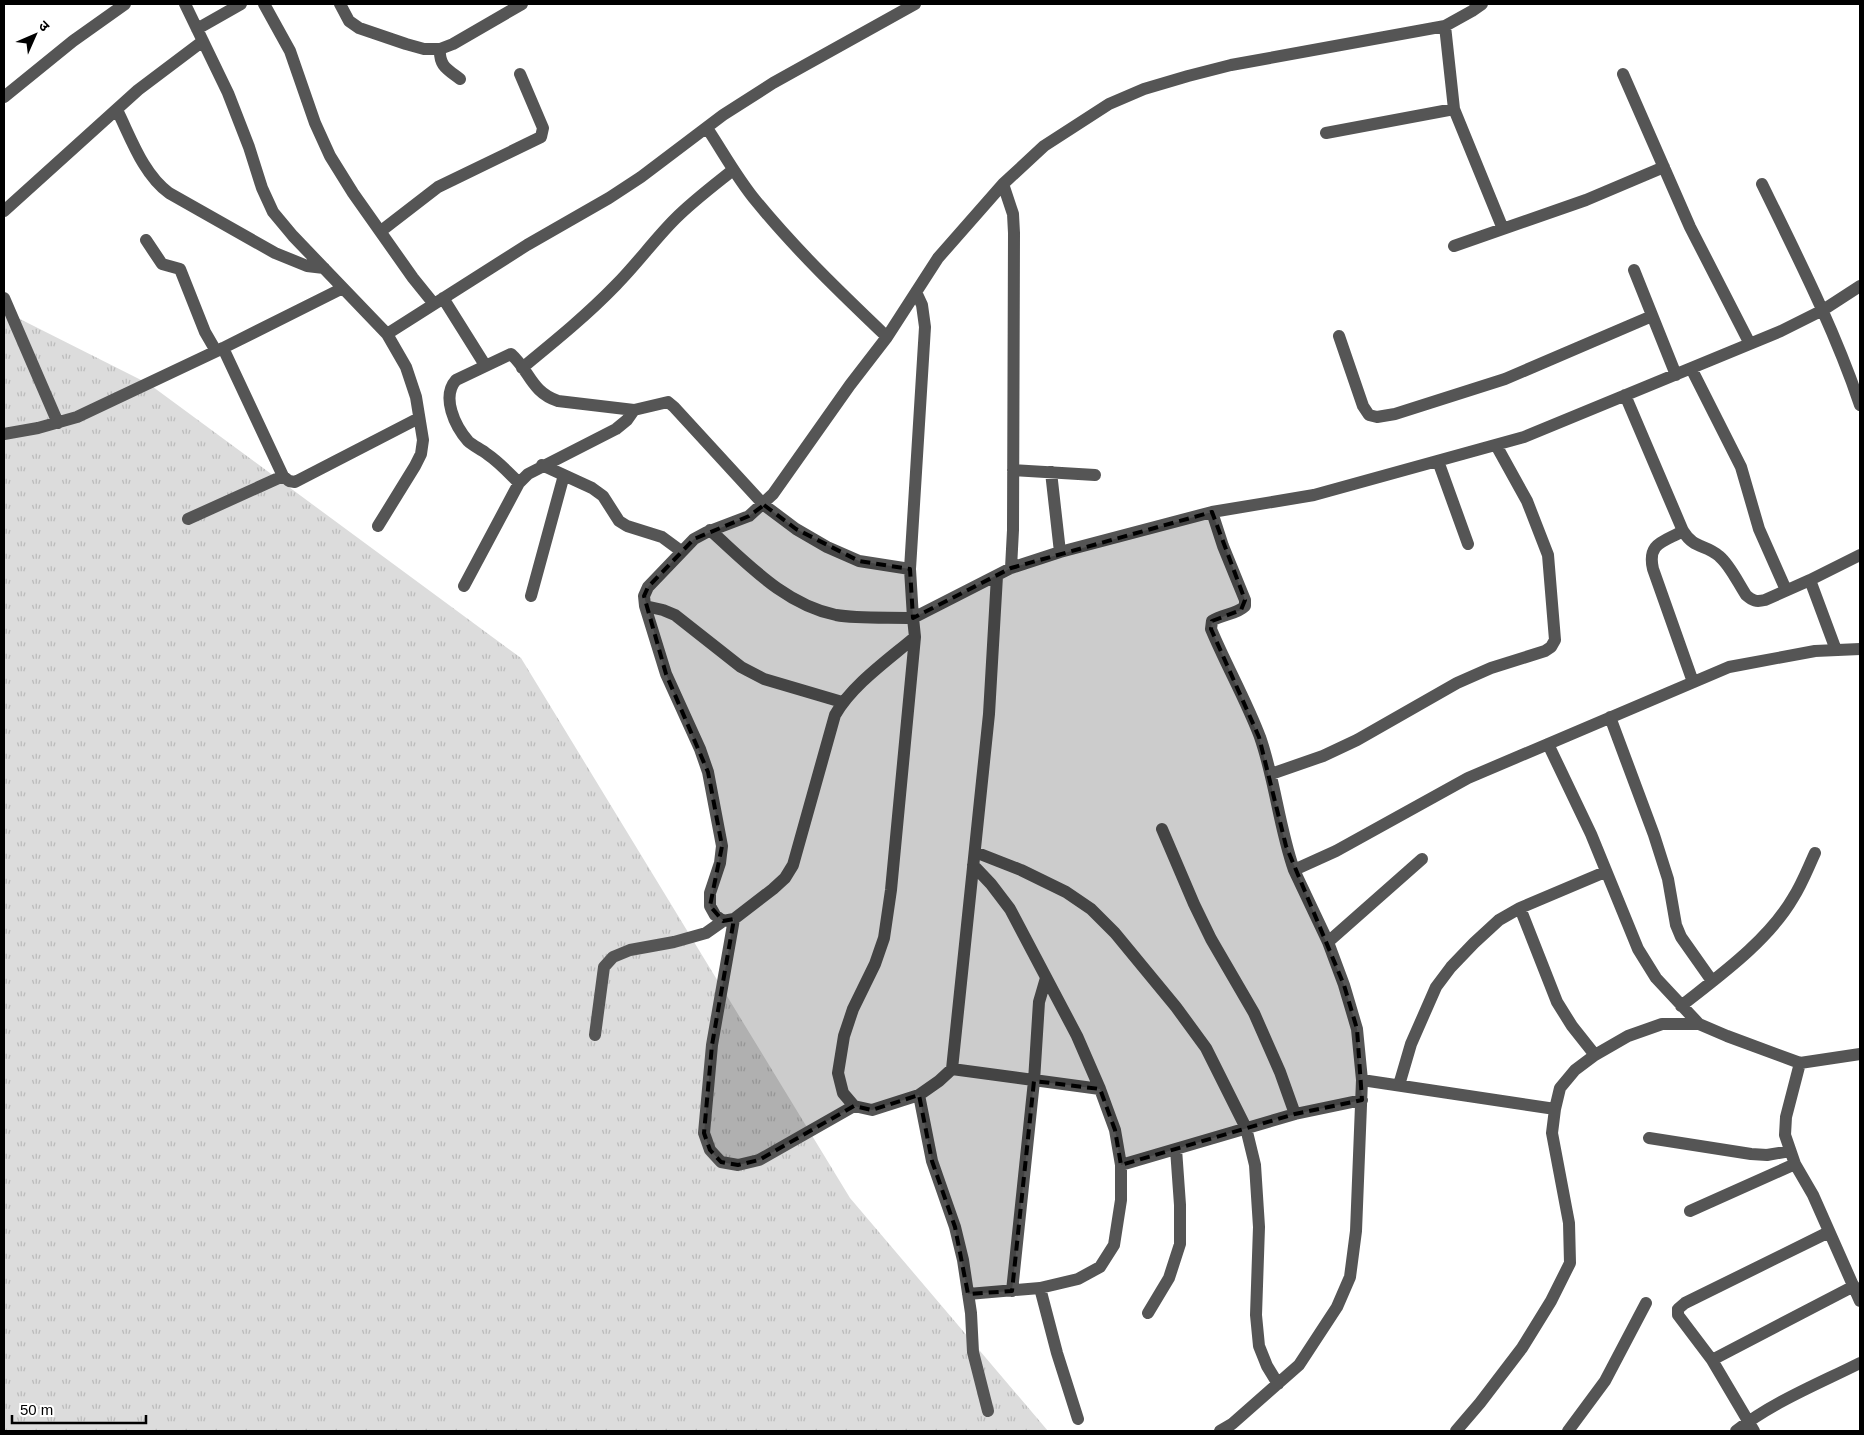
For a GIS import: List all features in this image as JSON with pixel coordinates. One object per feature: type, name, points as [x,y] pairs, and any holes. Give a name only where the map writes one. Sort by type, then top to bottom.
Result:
[{"type":"street","points":[[4,97],[73,41],[125,4]]},
{"type":"street","points":[[185,4],[228,93],[249,147],[262,188],[273,212],[293,236],[387,334],[406,367],[416,397],[423,440],[415,466],[378,526]]},
{"type":"street","points":[[197,29],[241,4]]},
{"type":"street","points":[[264,4],[290,51],[315,123],[330,156],[353,193],[413,278],[439,301],[485,365]]},
{"type":"street","points":[[340,4],[349,21],[359,28],[424,49],[440,49],[453,44],[522,4]]},
{"type":"street","points":[[387,334],[527,245],[609,198],[773,83],[915,4]]},
{"type":"street","points":[[729,920],[715,915],[710,906],[710,893],[720,863],[722,846],[708,772],[700,749],[666,674],[645,606],[644,596],[648,587],[694,539],[710,530],[749,516],[773,494],[850,385],[887,337],[938,258],[1003,184],[1044,146],[1109,104],[1144,90],[1231,64],[1445,26],[1482,4]]},
{"type":"street","points":[[1445,26],[1454,109],[1503,229]]},
{"type":"street","points":[[4,211],[138,90],[203,41]]},
{"type":"street","points":[[440,49],[440,59],[444,67],[460,79]]},
{"type":"street","points":[[381,231],[438,187],[541,137],[543,128],[520,74]]},
{"type":"street","points":[[1623,74],[1690,227],[1750,344]]},
{"type":"street","points":[[1326,133],[1454,109]]},
{"type":"street","points":[[117,110],[149,174],[157,184],[169,193],[275,253],[307,266],[324,268]]},
{"type":"street","points":[[707,128],[756,201],[787,236],[887,337]]},
{"type":"street","points":[[1454,246],[1586,200],[1664,167]]},
{"type":"street","points":[[522,368],[595,306],[674,220],[734,170]]},
{"type":"street","points":[[1003,184],[1013,214],[1014,233],[1011,568]]},
{"type":"street","points":[[1762,184],[1823,310],[1860,405]]},
{"type":"street","points":[[146,240],[162,264],[180,269],[205,332],[220,350],[283,476],[288,481],[295,482],[419,418]]},
{"type":"street","points":[[1634,270],[1676,374]]},
{"type":"street","points":[[710,530],[781,591],[814,609],[838,615],[913,618],[1011,568],[1060,552],[1212,512],[1314,495],[1524,437],[1781,332],[1823,310],[1860,286]]},
{"type":"street","points":[[4,434],[38,428],[77,417],[220,350],[343,288]]},
{"type":"street","points":[[916,292],[922,305],[925,326],[910,569],[915,637],[892,880],[884,938],[875,964],[852,1009],[844,1036],[838,1073],[843,1093],[854,1106],[872,1110],[919,1095],[939,1082],[952,1069],[989,714],[997,576]]},
{"type":"street","points":[[4,298],[58,423]]},
{"type":"street","points":[[1339,336],[1363,406],[1369,415],[1377,417],[1395,414],[1505,379],[1652,316]]},
{"type":"street","points":[[519,483],[487,454],[469,442],[460,430],[450,405],[450,386],[456,380],[511,354],[538,391],[558,401],[634,410],[668,402],[764,504],[796,529],[859,561],[910,569]]},
{"type":"street","points":[[1691,368],[1741,467],[1758,529],[1786,590]]},
{"type":"street","points":[[1625,396],[1683,531],[1694,544],[1706,548],[1721,557],[1746,595],[1752,600],[1758,602],[1860,556]]},
{"type":"street","points":[[464,586],[519,483],[528,474],[542,465],[591,443],[616,429],[627,420],[634,410]]},
{"type":"street","points":[[1271,774],[1323,756],[1357,740],[1457,682],[1490,668],[1545,651],[1552,647],[1555,640],[1548,555],[1527,501],[1496,445]]},
{"type":"street","points":[[1438,461],[1468,544]]},
{"type":"street","points":[[542,465],[592,488],[603,496],[619,521],[627,526],[662,537],[681,552]]},
{"type":"street","points":[[1013,470],[1095,475]]},
{"type":"street","points":[[1051,472],[1060,552]]},
{"type":"street","points":[[188,518],[283,476]]},
{"type":"street","points":[[531,596],[564,476]]},
{"type":"street","points":[[1212,512],[1223,546],[1245,600],[1245,606],[1241,610],[1212,621],[1211,629],[1259,737],[1271,774],[1286,846],[1294,870],[1328,942],[1357,1028],[1362,1080],[1356,1231],[1350,1277],[1338,1307],[1299,1365],[1232,1424],[1220,1431]]},
{"type":"street","points":[[1683,531],[1656,546],[1650,557],[1693,682]]},
{"type":"street","points":[[1810,580],[1836,650]]},
{"type":"street","points":[[645,606],[675,615],[742,667],[764,680],[842,702]]},
{"type":"street","points":[[595,1035],[604,967],[613,957],[630,950],[674,942],[706,932],[729,920],[773,889],[785,878],[793,865],[835,715],[842,702],[915,637]]},
{"type":"street","points":[[1294,870],[1336,851],[1468,778],[1729,667],[1815,651],[1860,649]]},
{"type":"street","points":[[1610,717],[1654,835],[1665,870],[1676,925],[1681,937],[1712,981]]},
{"type":"street","points":[[1548,744],[1590,834],[1638,949],[1656,978],[1699,1024],[1800,1063],[1860,1054]]},
{"type":"street","points":[[1162,829],[1207,931],[1254,1013],[1294,1114]]},
{"type":"street","points":[[975,852],[1021,870],[1066,892],[1092,909],[1115,933],[1176,1006],[1206,1048],[1246,1128],[1255,1165],[1259,1227],[1256,1315],[1259,1346],[1267,1366],[1278,1384]]},
{"type":"street","points":[[1681,1006],[1752,948],[1775,922],[1793,899],[1815,853]]},
{"type":"street","points":[[1328,942],[1422,859]]},
{"type":"street","points":[[968,1294],[1040,1288],[1078,1279],[1100,1267],[1114,1245],[1121,1200],[1121,1165],[1115,1130],[1100,1089],[1076,1036],[1010,909],[991,884],[973,865]]},
{"type":"street","points":[[1399,1085],[1411,1044],[1436,987],[1474,942],[1499,920],[1520,908],[1606,872]]},
{"type":"street","points":[[1520,908],[1557,1002],[1572,1026],[1595,1055]]},
{"type":"street","points":[[729,920],[712,1045],[704,1133],[710,1150],[722,1162],[738,1165],[759,1160],[854,1106]]},
{"type":"street","points":[[1012,1291],[1034,1081],[1039,1002],[1046,978]]},
{"type":"street","points":[[1456,1431],[1522,1348],[1551,1301],[1570,1262],[1569,1224],[1552,1133],[1560,1088],[1575,1070],[1595,1055],[1628,1036],[1662,1024],[1699,1024]]},
{"type":"street","points":[[1800,1063],[1786,1117],[1785,1135],[1795,1164],[1813,1195],[1860,1301]]},
{"type":"street","points":[[952,1069],[1100,1089]]},
{"type":"street","points":[[1362,1080],[1555,1109]]},
{"type":"street","points":[[919,1095],[932,1161],[955,1227],[971,1313],[973,1352],[988,1411]]},
{"type":"street","points":[[1121,1165],[1294,1114],[1362,1100]]},
{"type":"street","points":[[1649,1138],[1751,1154],[1766,1155],[1790,1151]]},
{"type":"street","points":[[1148,1313],[1169,1278],[1180,1244],[1180,1204],[1176,1149]]},
{"type":"street","points":[[1690,1212],[1795,1164]]},
{"type":"street","points":[[1751,1426],[1712,1360],[1678,1315],[1678,1309],[1829,1232]]},
{"type":"street","points":[[1712,1360],[1854,1286]]},
{"type":"street","points":[[1040,1288],[1057,1354],[1078,1419]]},
{"type":"street","points":[[1568,1431],[1605,1381],[1646,1303]]},
{"type":"street","points":[[1736,1431],[1751,1426],[1782,1401],[1860,1363]]},
{"type":"highlighted area","points":[[764,505],[796,529],[859,561],[910,569],[913,618],[1011,568],[1212,512],[1245,600],[1241,610],[1212,621],[1211,629],[1259,737],[1286,846],[1344,985],[1357,1029],[1362,1100],[1295,1114],[1121,1165],[1115,1130],[1100,1089],[1034,1081],[1012,1291],[968,1294],[955,1227],[932,1161],[919,1095],[872,1110],[854,1106],[759,1160],[738,1165],[721,1162],[710,1150],[704,1133],[712,1045],[734,919],[723,921],[710,906],[722,846],[708,772],[666,674],[644,596],[648,587],[694,539],[749,516]]},
{"type":"green space","points":[[4,311],[149,384],[521,658],[850,1198],[1048,1431],[4,1431]]}]
